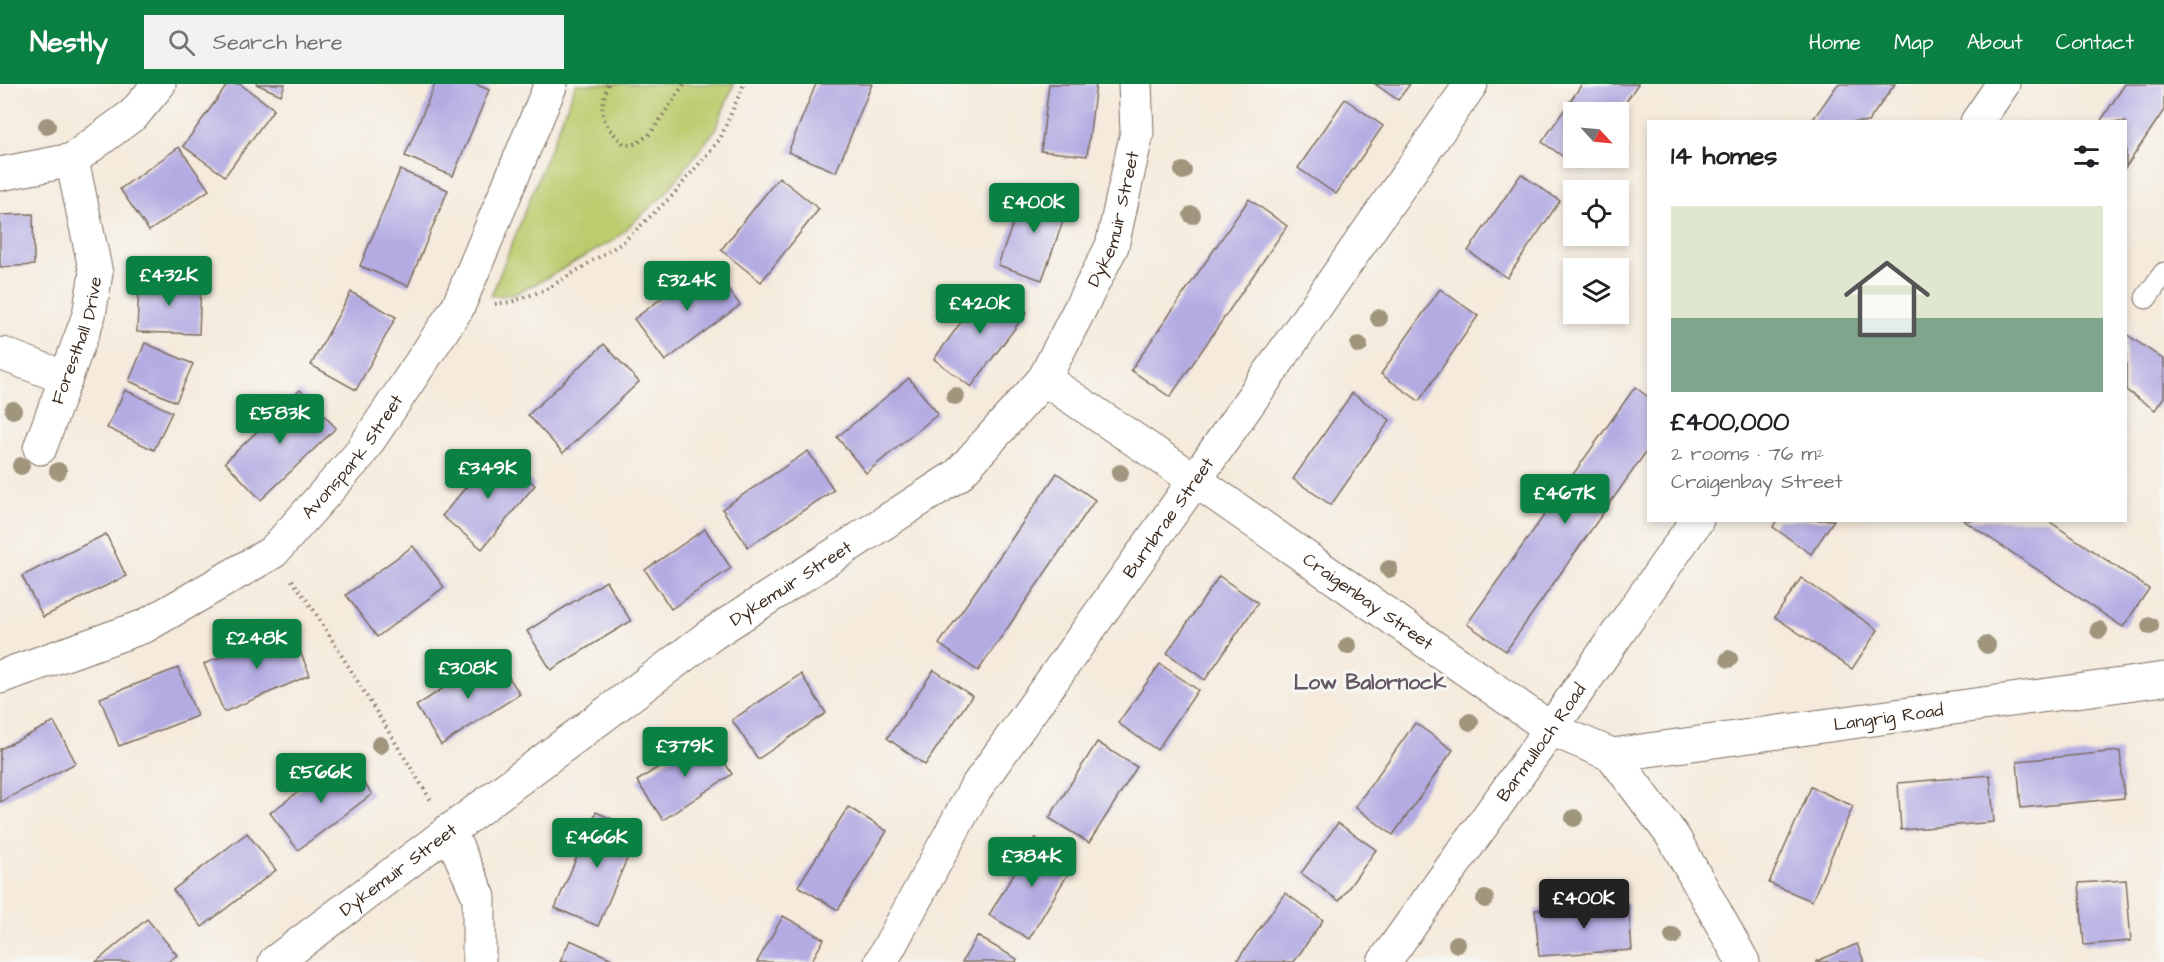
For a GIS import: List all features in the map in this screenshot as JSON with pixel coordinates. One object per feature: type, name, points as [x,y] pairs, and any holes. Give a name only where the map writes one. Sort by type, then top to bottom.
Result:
[{"type":"street","points":[[0,174],[72,160],[134,114],[159,84]]},
{"type":"street","name":"Avonspark Street","points":[[2,672],[145,626],[273,552],[359,455],[458,308],[551,84]]},
{"type":"street","name":"Dykemuir Street","points":[[275,962],[712,634],[958,476],[1044,379],[1112,246],[1137,132],[1135,84]]},
{"type":"street","name":"Burnbrae Street","points":[[881,962],[975,789],[1195,480],[1471,84]]},
{"type":"street","points":[[1978,120],[2003,84]]},
{"type":"street","name":"Foresthall Drive","points":[[40,448],[89,315],[96,273],[72,160]]},
{"type":"street","points":[[3,354],[66,378]]},
{"type":"street","name":"Craigenbay Street","points":[[1044,379],[1195,480],[1551,729],[1612,755]]},
{"type":"street","name":"Barmulloch Road","points":[[1384,962],[1696,522]]},
{"type":"street","name":"Langrig Road","points":[[1612,755],[2164,679]]},
{"type":"street","points":[[1612,755],[1674,838],[1743,962]]},
{"type":"street","points":[[449,830],[479,897],[479,962]]},
{"type":"lane","points":[[2146,298],[2164,273]]},
{"type":"path","points":[[608,84],[601,106],[603,119],[625,145],[636,144],[651,133],[684,84]]},
{"type":"path","points":[[511,302],[545,290],[622,243],[672,196],[720,139],[744,84]]},
{"type":"path","points":[[313,609],[449,830]]},
{"type":"green space","points":[[576,84],[734,84],[715,130],[666,193],[614,240],[512,295],[491,296]]},
{"type":"building","points":[[228,84],[240,84],[274,109],[225,176],[183,146]]},
{"type":"building","points":[[256,84],[285,84],[281,95]]},
{"type":"building","points":[[435,84],[475,84],[489,90],[453,176],[405,156]]},
{"type":"building","points":[[816,84],[872,84],[836,172],[788,152]]},
{"type":"building","points":[[1049,84],[1096,84],[1087,156],[1041,151]]},
{"type":"building","points":[[1375,84],[1410,84],[1398,100]]},
{"type":"building","points":[[1582,84],[1638,84],[1626,102],[1570,102]]},
{"type":"building","points":[[1838,84],[1895,84],[1869,120],[1812,120]]},
{"type":"building","points":[[2125,84],[2164,84],[2164,110],[2127,166],[2127,120],[2101,120]]},
{"type":"building","points":[[1345,99],[1383,126],[1336,194],[1298,168]]},
{"type":"building","points":[[1563,112],[1563,156],[1542,142]]},
{"type":"building","points":[[179,147],[209,190],[149,231],[120,189]]},
{"type":"building","points":[[400,170],[448,190],[408,286],[360,266]]},
{"type":"building","points":[[1521,174],[1560,201],[1507,278],[1468,251]]},
{"type":"building","points":[[779,177],[819,209],[761,282],[721,250]]},
{"type":"building","points":[[1026,187],[1070,202],[1042,280],[998,265]]},
{"type":"building","points":[[1249,199],[1287,226],[1170,397],[1131,370]]},
{"type":"building","points":[[33,214],[34,265],[0,267],[0,215]]},
{"type":"building","points":[[709,263],[740,305],[665,361],[634,319]]},
{"type":"building","points":[[139,281],[201,282],[199,334],[137,332]]},
{"type":"building","points":[[989,284],[1027,312],[971,387],[934,359]]},
{"type":"building","points":[[1440,289],[1478,316],[1419,401],[1381,374]]},
{"type":"building","points":[[351,292],[396,317],[356,390],[311,365]]},
{"type":"building","points":[[2127,335],[2164,360],[2164,397],[2155,410],[2127,391]]},
{"type":"building","points":[[145,343],[193,364],[176,402],[129,381]]},
{"type":"building","points":[[604,344],[639,382],[563,453],[528,415]]},
{"type":"building","points":[[909,378],[938,414],[866,473],[837,437]]},
{"type":"building","points":[[1635,387],[1647,396],[1647,450],[1506,651],[1467,624]]},
{"type":"building","points":[[125,390],[172,412],[154,450],[107,428]]},
{"type":"building","points":[[300,390],[336,428],[261,500],[225,462]]},
{"type":"building","points":[[1352,393],[1390,420],[1331,505],[1293,479]]},
{"type":"building","points":[[808,451],[834,490],[748,547],[722,509]]},
{"type":"building","points":[[495,452],[535,485],[482,549],[442,516]]},
{"type":"building","points":[[1057,473],[1095,500],[978,671],[939,644]]},
{"type":"building","points":[[1776,522],[1833,522],[1811,554],[1773,527]]},
{"type":"building","points":[[1966,522],[2050,522],[2149,589],[2123,627]]},
{"type":"building","points":[[705,529],[731,568],[671,609],[645,570]]},
{"type":"building","points":[[106,534],[126,576],[43,617],[22,576]]},
{"type":"building","points":[[413,546],[444,587],[377,637],[346,595]]},
{"type":"building","points":[[1219,576],[1258,603],[1205,680],[1167,653]]},
{"type":"building","points":[[1801,578],[1878,630],[1852,669],[1775,617]]},
{"type":"building","points":[[606,581],[631,621],[551,670],[527,631]]},
{"type":"building","points":[[290,628],[310,675],[224,712],[204,664]]},
{"type":"building","points":[[494,655],[520,694],[441,745],[416,706]]},
{"type":"building","points":[[1160,664],[1198,690],[1157,750],[1118,723]]},
{"type":"building","points":[[178,668],[197,716],[119,746],[100,698]]},
{"type":"building","points":[[934,670],[972,696],[925,765],[887,738]]},
{"type":"building","points":[[801,674],[826,713],[758,759],[732,720]]},
{"type":"building","points":[[54,722],[76,763],[0,802],[0,749]]},
{"type":"building","points":[[1415,723],[1453,750],[1393,835],[1355,807]]},
{"type":"building","points":[[707,735],[732,774],[663,820],[637,781]]},
{"type":"building","points":[[1097,742],[1137,767],[1089,843],[1049,818]]},
{"type":"building","points":[[2120,751],[2124,798],[2021,808],[2017,761]]},
{"type":"building","points":[[345,757],[372,794],[298,850],[270,813]]},
{"type":"building","points":[[1990,775],[1994,822],[1901,830],[1898,783]]},
{"type":"building","points":[[1811,787],[1853,806],[1812,901],[1769,883]]},
{"type":"building","points":[[848,807],[887,831],[838,910],[798,886]]},
{"type":"building","points":[[596,812],[639,831],[598,926],[555,908]]},
{"type":"building","points":[[1338,823],[1376,850],[1339,901],[1301,873]]},
{"type":"building","points":[[247,833],[276,870],[202,927],[173,890]]},
{"type":"building","points":[[1035,838],[1075,862],[1029,939],[989,915]]},
{"type":"building","points":[[2126,880],[2131,941],[2084,945],[2079,883]]},
{"type":"building","points":[[1285,893],[1323,920],[1294,962],[1236,962]]},
{"type":"building","points":[[1628,903],[1632,950],[1539,956],[1535,910]]},
{"type":"building","points":[[783,916],[824,939],[811,962],[757,962]]},
{"type":"building","points":[[147,919],[177,955],[168,962],[96,962]]},
{"type":"building","points":[[977,936],[1017,959],[1016,962],[962,962]]},
{"type":"building","points":[[570,940],[612,959],[611,962],[560,962]]},
{"type":"building","points":[[1857,944],[1864,962],[1815,962]]},
{"type":"district","name":"Low Balornock","points":[[1370,682]]}]
